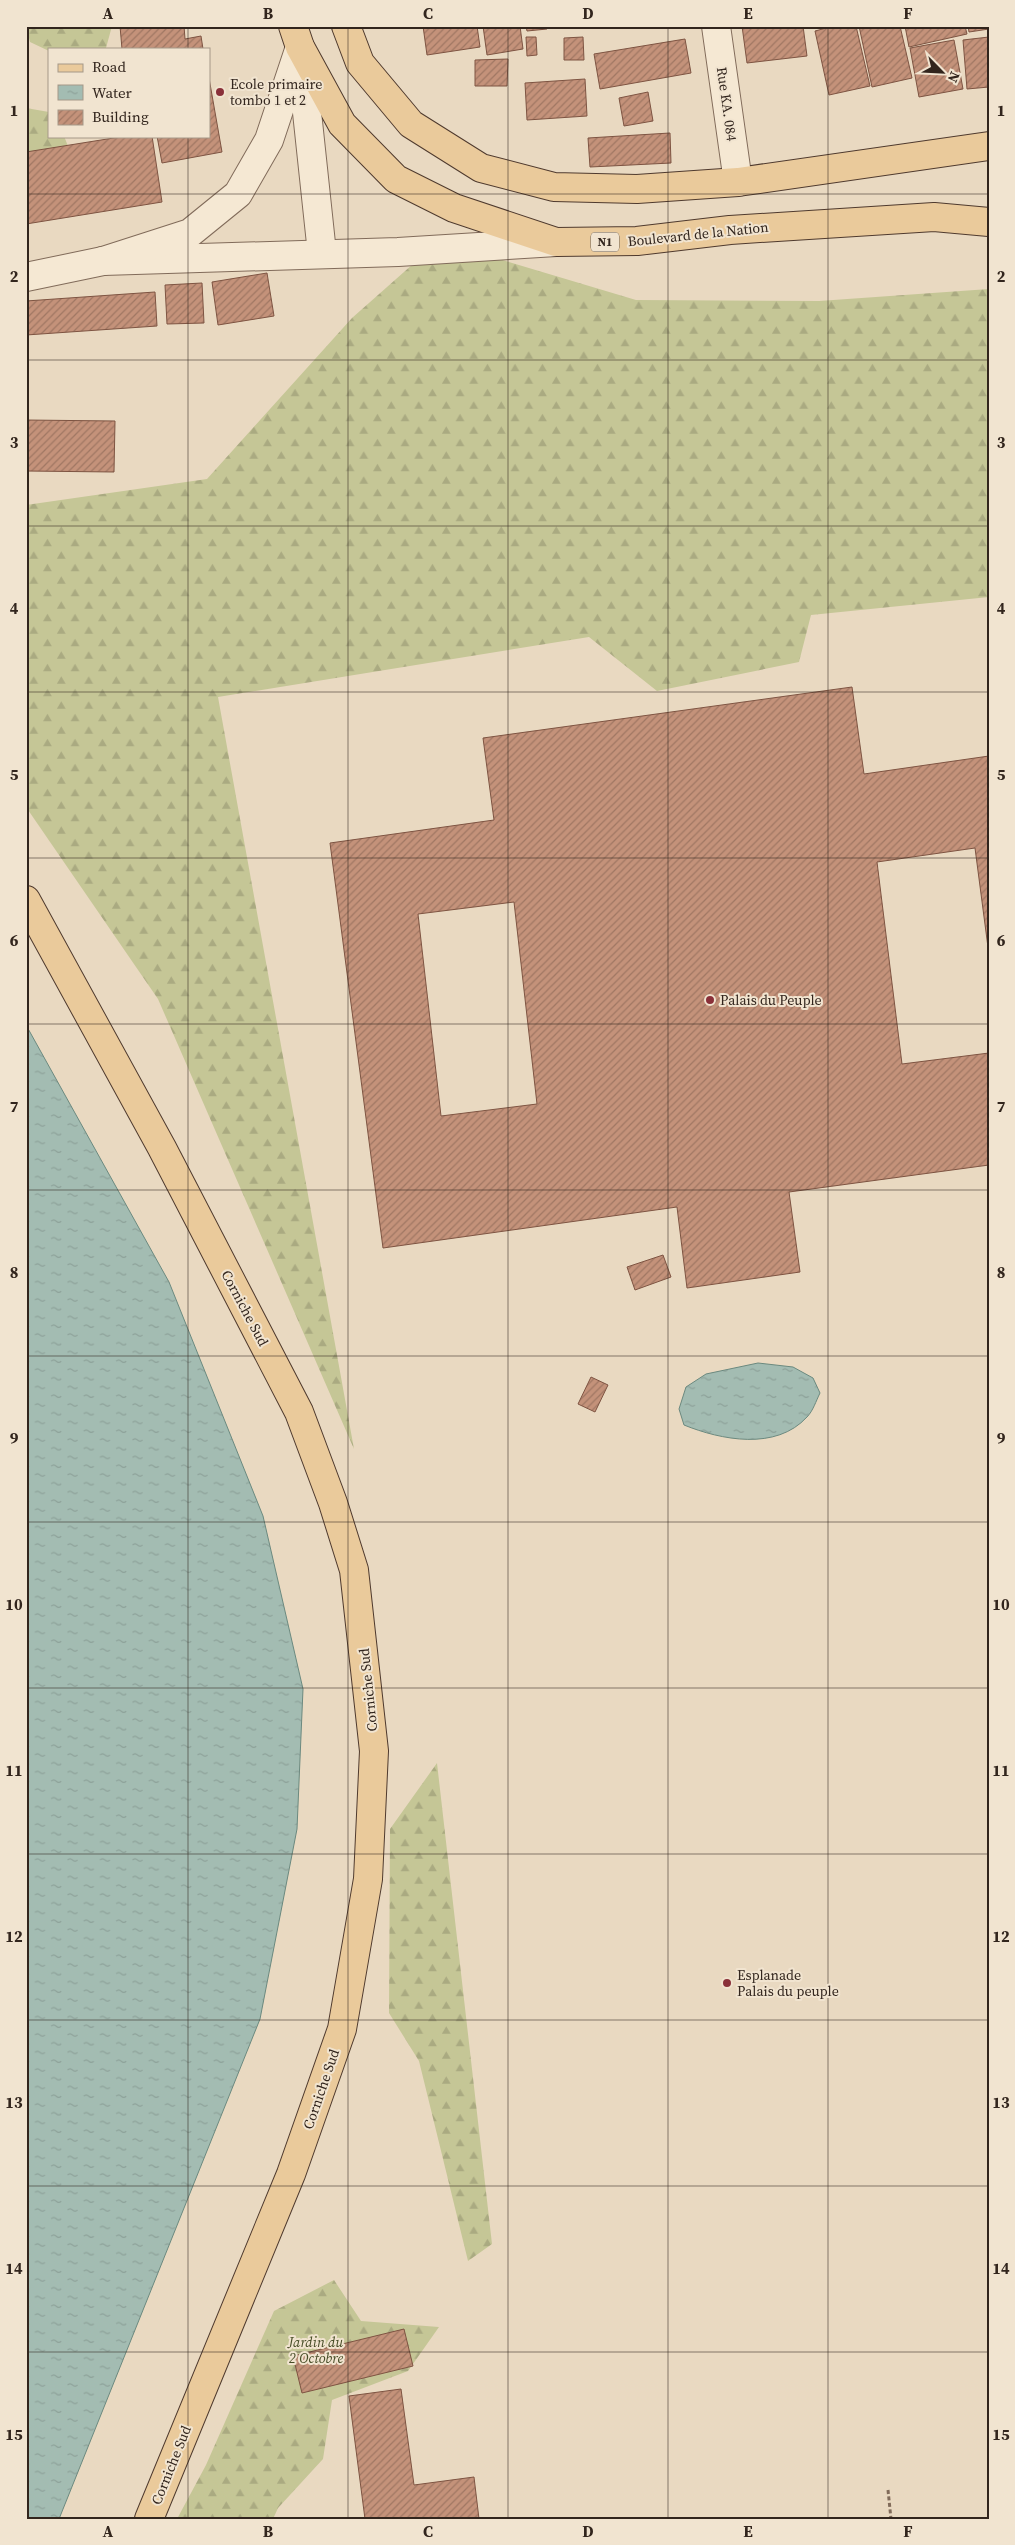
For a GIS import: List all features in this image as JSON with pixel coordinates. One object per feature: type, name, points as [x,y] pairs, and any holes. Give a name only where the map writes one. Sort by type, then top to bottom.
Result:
[{"type":"main road","points":[[346,26],[360,63],[410,124],[482,168],[554,187],[636,190],[738,182],[989,146]]},
{"type":"main road","name":"Boulevard de la Nation","points":[[297,37],[342,124],[396,179],[454,208],[556,242],[637,242],[730,230],[934,217],[989,222]]},
{"type":"main road","name":"Corniche Sud","points":[[26,900],[162,1148],[299,1412],[333,1503],[354,1570],[374,1751],[368,1879],[342,2029],[291,2174],[149,2519]]},
{"type":"street","name":"Rue KA. 084","points":[[716,26],[738,182]]},
{"type":"street","points":[[297,37],[322,253]]},
{"type":"street","points":[[26,276],[103,261],[190,234],[238,194],[269,140],[297,37]]},
{"type":"street","points":[[103,261],[398,252],[556,242]]},
{"type":"path","points":[[888,2490],[891,2519]]},
{"type":"green space","points":[[26,26],[112,26],[106,48],[48,48],[48,51],[30,42]]},
{"type":"green space","points":[[26,108],[48,112],[48,138],[65,138],[75,164],[26,179]]},
{"type":"green space","points":[[439,241],[636,300],[819,301],[989,289],[989,597],[811,615],[799,662],[657,691],[589,637],[218,697],[354,1449],[158,999],[26,807],[26,505],[207,479],[352,318]]},
{"type":"green space","points":[[437,1763],[492,2244],[468,2261],[419,2061],[389,2013],[390,1829]]},
{"type":"green space","name":"Jardin du 2 Octobre","points":[[334,2280],[361,2321],[439,2327],[408,2371],[332,2400],[323,2459],[278,2508],[273,2519],[177,2519],[206,2465],[274,2311]]},
{"type":"water","points":[[26,1025],[169,1282],[263,1516],[303,1689],[297,1829],[260,2019],[59,2519],[26,2519]]},
{"type":"water","points":[[758,1363],[793,1367],[813,1378],[820,1393],[809,1415],[794,1428],[780,1435],[748,1439],[714,1435],[684,1425],[679,1409],[686,1387],[706,1374]]},
{"type":"building","points":[[120,26],[184,26],[185,39],[201,36],[203,48],[122,48]]},
{"type":"building","points":[[423,26],[477,26],[480,47],[427,55]]},
{"type":"building","points":[[483,26],[520,26],[523,49],[487,55]]},
{"type":"building","points":[[526,26],[547,26],[547,29],[527,31]]},
{"type":"building","points":[[742,26],[803,26],[807,56],[747,63]]},
{"type":"building","points":[[834,26],[856,26],[870,86],[829,95],[815,31]]},
{"type":"building","points":[[859,26],[900,26],[912,78],[872,87]]},
{"type":"building","points":[[905,26],[965,26],[967,34],[909,47]]},
{"type":"building","points":[[968,26],[989,26],[989,29],[969,32]]},
{"type":"building","points":[[526,37],[536,37],[537,55],[527,56]]},
{"type":"building","points":[[583,37],[584,60],[564,60],[564,38]]},
{"type":"building","points":[[989,37],[989,87],[967,89],[963,40]]},
{"type":"building","points":[[685,39],[691,73],[600,89],[594,54]]},
{"type":"building","points":[[954,40],[963,89],[919,97],[910,48]]},
{"type":"building","points":[[508,59],[507,86],[475,86],[475,60]]},
{"type":"building","points":[[585,79],[587,116],[527,120],[525,83]]},
{"type":"building","points":[[210,84],[222,152],[162,163],[157,138],[210,138]]},
{"type":"building","points":[[648,92],[653,121],[624,126],[619,98]]},
{"type":"building","points":[[670,133],[671,163],[590,167],[588,138]]},
{"type":"building","points":[[114,138],[152,138],[162,202],[26,224],[26,152]]},
{"type":"building","points":[[267,273],[274,316],[218,325],[212,282]]},
{"type":"building","points":[[202,283],[204,323],[167,324],[165,285]]},
{"type":"building","points":[[155,292],[157,326],[26,335],[26,301]]},
{"type":"building","points":[[26,420],[115,421],[114,472],[26,471]]},
{"type":"building","name":"Palais du Peuple","points":[[852,687],[864,774],[989,756],[989,955],[975,848],[877,862],[902,1064],[989,1053],[989,1165],[789,1192],[800,1272],[687,1288],[677,1207],[383,1248],[330,843],[494,820],[483,738]],"holes":[[[514,902],[537,1104],[441,1116],[418,914]]]},
{"type":"building","points":[[663,1255],[671,1277],[635,1290],[627,1267]]},
{"type":"building","points":[[591,1377],[608,1385],[595,1412],[578,1404]]},
{"type":"building","points":[[404,2329],[413,2366],[302,2393],[293,2356]]},
{"type":"building","points":[[401,2389],[414,2485],[474,2477],[479,2519],[365,2519],[349,2396]]},
{"type":"place","name":"Ecole primaire tombo 1 et 2","points":[[220,92]]},
{"type":"place","name":"Palais du Peuple","points":[[710,1000]]},
{"type":"place","name":"Esplanade Palais du peuple","points":[[727,1983]]}]
